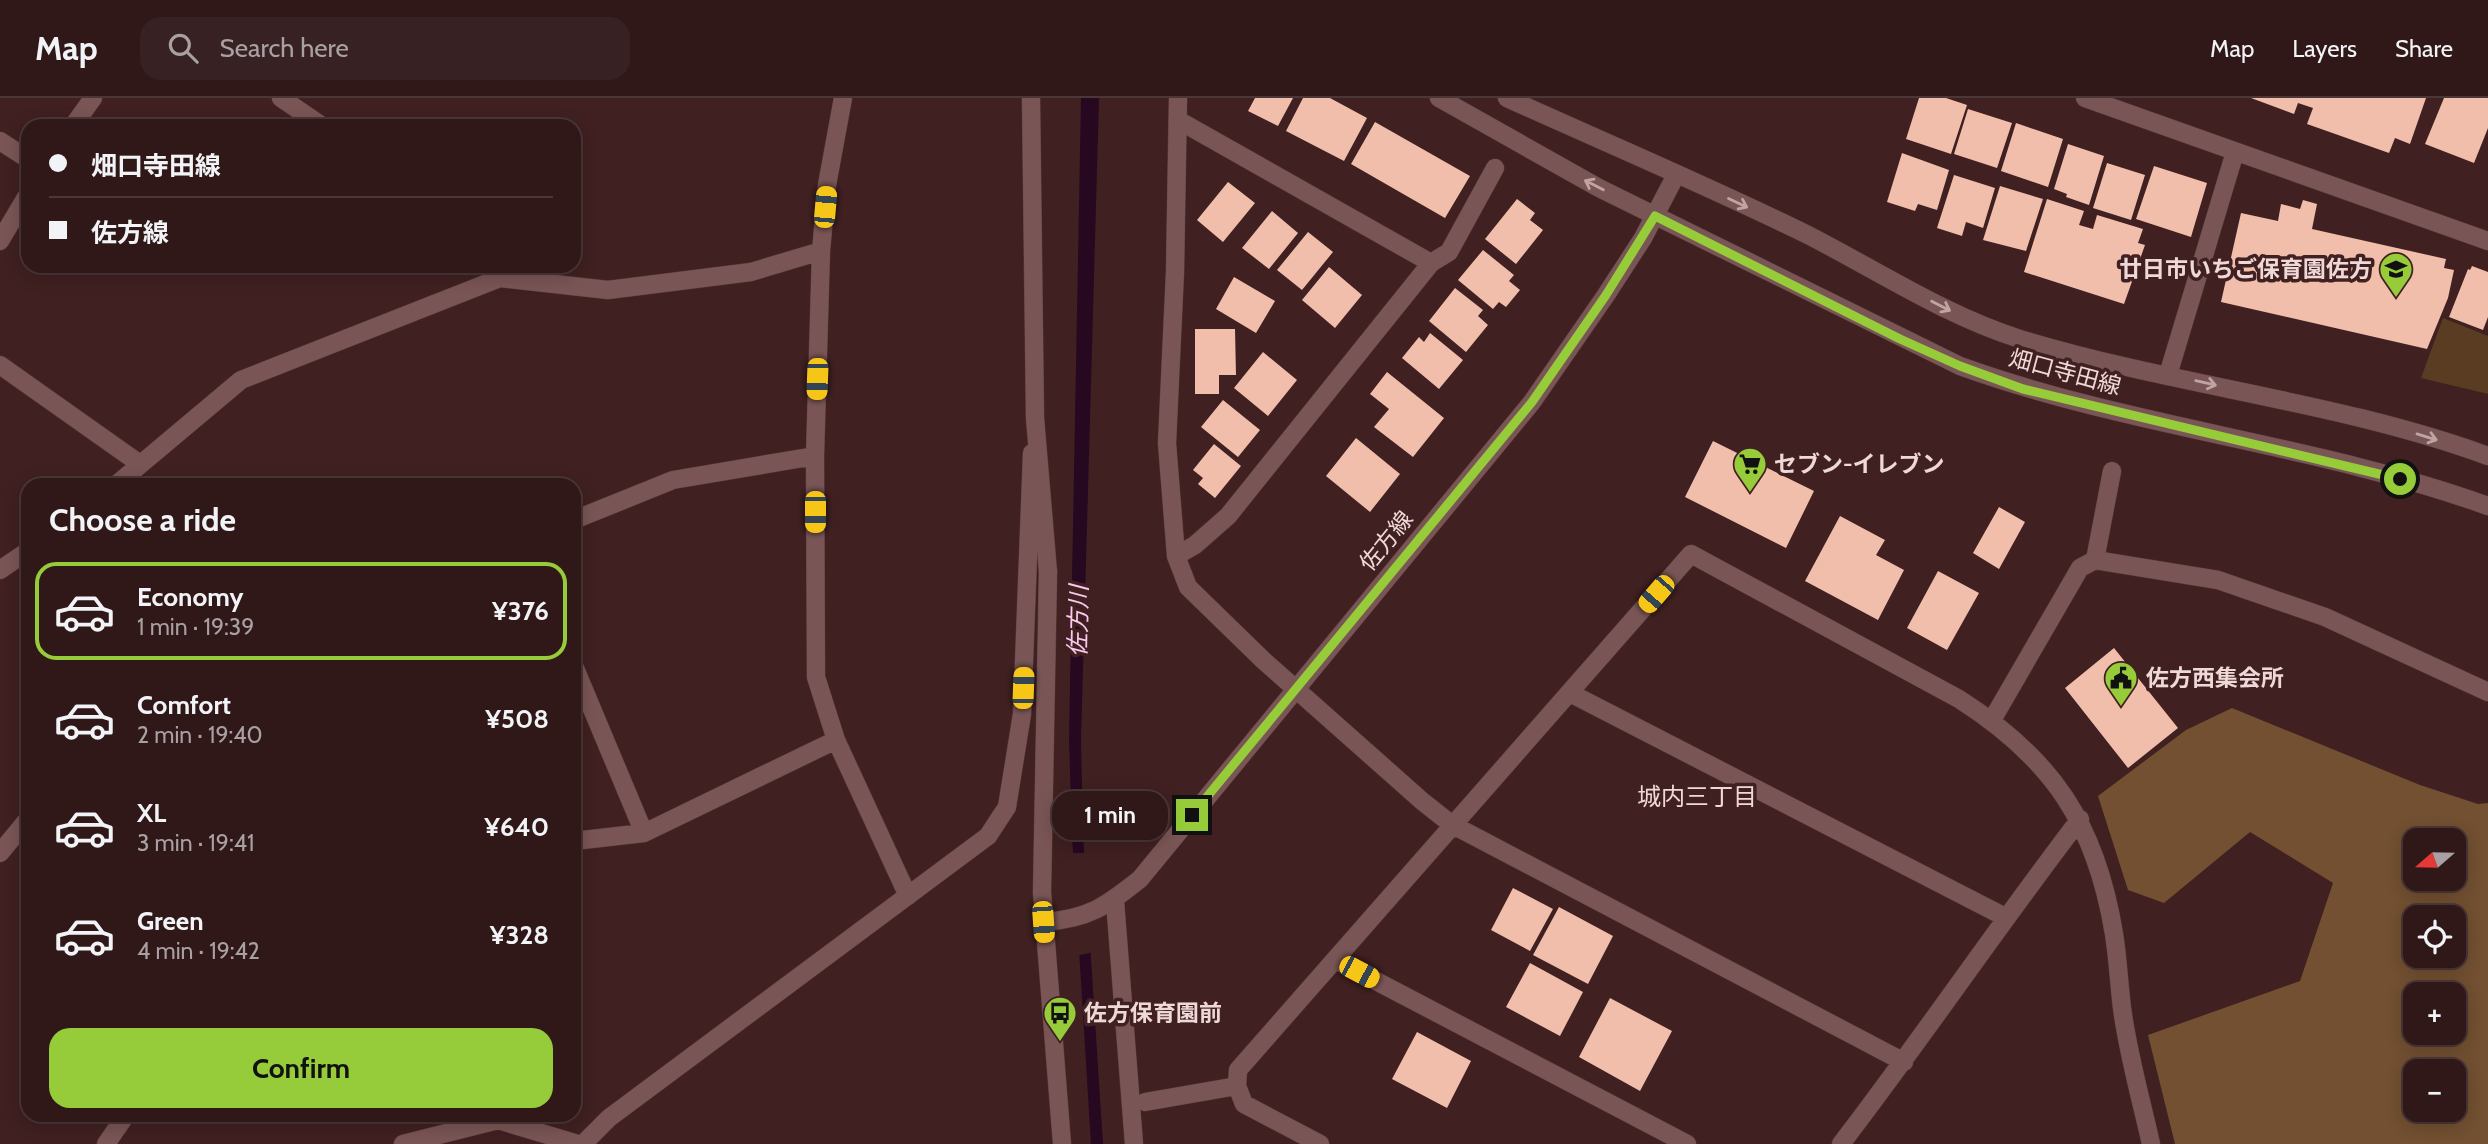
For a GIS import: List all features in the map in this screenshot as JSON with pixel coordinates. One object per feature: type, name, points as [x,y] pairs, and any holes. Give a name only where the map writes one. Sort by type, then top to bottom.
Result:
[{"type":"street","points":[[78,119],[93,98]]},
{"type":"street","points":[[281,98],[312,119]]},
{"type":"street","points":[[843,98],[827,186],[821,251],[815,456],[816,677],[836,740],[908,896]]},
{"type":"street","points":[[505,1122],[581,1144],[609,1118],[988,835],[1007,807],[1022,714],[1034,392],[1031,98]]},
{"type":"street","points":[[1178,98],[1167,443],[1177,556],[1188,587],[1264,660],[1451,824],[1903,1062]]},
{"type":"street","name":"畑口寺田線","points":[[1439,98],[1571,173],[1900,339],[1960,366],[2023,389],[2319,458],[2488,506]]},
{"type":"street","points":[[1507,98],[1803,233],[1968,319],[2018,338],[2359,418],[2488,456]]},
{"type":"street","points":[[2085,98],[2488,241]]},
{"type":"street","points":[[1178,120],[1431,263]]},
{"type":"street","points":[[0,141],[21,154]]},
{"type":"street","points":[[2168,375],[2235,152]]},
{"type":"street","points":[[1177,556],[1195,545],[1228,516],[1431,263],[1449,252],[1495,168]]},
{"type":"street","name":"佐方線","points":[[1108,905],[1135,883],[1532,402],[1606,295],[1655,216],[1676,175]]},
{"type":"street","points":[[0,241],[21,206]]},
{"type":"street","points":[[124,478],[241,380],[500,278],[608,290],[751,272],[821,251]]},
{"type":"street","points":[[0,365],[141,464]]},
{"type":"street","points":[[1034,392],[1048,572],[1048,921],[1062,1144]]},
{"type":"street","points":[[581,517],[673,480],[815,456]]},
{"type":"street","points":[[2095,560],[2112,471]]},
{"type":"street","points":[[1320,1144],[1244,1104],[1237,1086],[1237,1070],[1691,554],[1959,699],[1992,720],[2052,778],[2080,819],[2099,863],[2115,935],[2122,1011],[2151,1144]]},
{"type":"street","points":[[0,570],[21,556]]},
{"type":"street","points":[[1992,720],[2080,568],[2095,560],[2218,580],[2325,617],[2488,692]]},
{"type":"street","points":[[581,683],[644,833]]},
{"type":"street","points":[[1570,693],[2005,918]]},
{"type":"street","points":[[581,840],[644,833],[836,740]]},
{"type":"street","points":[[1841,1144],[2080,819]]},
{"type":"street","points":[[0,853],[21,828]]},
{"type":"street","points":[[1048,921],[1085,915],[1108,905],[1134,1144]]},
{"type":"street","points":[[1336,960],[1687,1144]]},
{"type":"street","points":[[1145,1102],[1237,1086]]},
{"type":"street","points":[[106,1144],[121,1122]]},
{"type":"street","points":[[403,1144],[490,1122]]},
{"type":"shaded area","points":[[2443,318],[2488,336],[2488,394],[2421,378]]},
{"type":"shaded area","points":[[2232,708],[2420,785],[2478,804],[2488,803],[2488,1144],[2175,1144],[2148,1035],[2300,981],[2333,883],[2250,832],[2164,903],[2128,890],[2098,796],[2186,730]]},
{"type":"water","name":"佐方川","points":[[1081,98],[1099,98],[1081,739],[1083,835],[1103,1144],[1091,1144],[1072,836],[1069,739]]},
{"type":"pier","points":[[1069,853],[1087,853],[1094,952],[1076,956]]},
{"type":"building","points":[[1255,98],[1293,98],[1278,126],[1248,111]]},
{"type":"building","points":[[1303,98],[1330,98],[1367,118],[1344,161],[1286,131]]},
{"type":"building","points":[[1919,98],[1946,98],[1967,105],[1951,154],[1906,139]]},
{"type":"building","points":[[2251,98],[2426,98],[2410,144],[2395,138],[2389,153],[2307,124],[2313,108],[2298,103],[2294,114]]},
{"type":"building","points":[[2444,98],[2488,98],[2488,128],[2474,163],[2425,144]]},
{"type":"building","points":[[1968,109],[2012,123],[1997,168],[1954,154]]},
{"type":"building","points":[[1375,122],[1470,176],[1445,218],[1351,164]]},
{"type":"building","points":[[2016,123],[2063,139],[2048,187],[2001,171]]},
{"type":"building","points":[[2068,144],[2104,156],[2089,205],[2066,197],[2067,194],[2054,189]]},
{"type":"building","points":[[1902,153],[1949,170],[1937,210],[1918,204],[1915,211],[1887,202]]},
{"type":"building","points":[[2107,163],[2145,175],[2131,220],[2093,208]]},
{"type":"building","points":[[2154,166],[2207,183],[2191,237],[2136,219]]},
{"type":"building","points":[[1954,175],[1995,188],[1983,228],[1966,222],[1962,236],[1937,228]]},
{"type":"building","points":[[1228,182],[1255,203],[1223,242],[1197,220]]},
{"type":"building","points":[[2000,186],[2043,199],[2026,251],[1983,240]]},
{"type":"building","points":[[1517,199],[1535,213],[1530,220],[1543,230],[1516,264],[1485,239]]},
{"type":"building","points":[[2047,199],[2084,211],[2079,225],[2093,229],[2097,215],[2143,229],[2138,243],[2145,245],[2124,304],[2024,272]]},
{"type":"building","points":[[2303,200],[2317,204],[2312,229],[2446,259],[2444,268],[2454,270],[2448,298],[2427,349],[2221,302],[2241,213],[2278,221],[2281,204],[2300,209]]},
{"type":"building","points":[[1272,211],[1298,233],[1269,269],[1242,248]]},
{"type":"building","points":[[1308,232],[1333,252],[1302,290],[1277,270]]},
{"type":"building","points":[[1483,250],[1514,275],[1509,281],[1520,290],[1506,307],[1499,302],[1493,309],[1458,280]]},
{"type":"building","points":[[2472,266],[2488,272],[2488,317],[2483,330],[2449,317],[2468,269]]},
{"type":"building","points":[[1329,267],[1362,295],[1335,328],[1302,300]]},
{"type":"building","points":[[1234,277],[1275,301],[1256,333],[1216,309]]},
{"type":"building","points":[[1455,288],[1483,310],[1478,316],[1488,325],[1466,352],[1429,321]]},
{"type":"building","points":[[1195,329],[1235,329],[1236,375],[1219,375],[1219,394],[1195,394]]},
{"type":"building","points":[[1430,333],[1463,360],[1439,389],[1402,358],[1419,337],[1424,342]]},
{"type":"building","points":[[1263,352],[1297,380],[1268,416],[1234,388]]},
{"type":"building","points":[[1387,372],[1444,418],[1413,457],[1374,427],[1389,409],[1370,394]]},
{"type":"building","points":[[1223,400],[1260,430],[1238,457],[1201,427]]},
{"type":"building","points":[[1356,438],[1400,474],[1370,512],[1326,476]]},
{"type":"building","name":"セブン-イレブン","points":[[1713,441],[1814,491],[1786,548],[1685,497]]},
{"type":"building","points":[[1214,444],[1241,466],[1215,498],[1198,484],[1203,478],[1193,470]]},
{"type":"building","points":[[1999,507],[2025,522],[1999,569],[1973,553]]},
{"type":"building","points":[[1840,516],[1885,540],[1876,555],[1904,570],[1878,620],[1805,581]]},
{"type":"building","points":[[1938,571],[1979,593],[1947,650],[1907,628]]},
{"type":"building","name":"佐方西集会所","points":[[2114,648],[2178,728],[2128,768],[2065,688]]},
{"type":"building","points":[[1513,888],[1553,909],[1530,951],[1491,930]]},
{"type":"building","points":[[1559,907],[1613,936],[1588,984],[1533,955]]},
{"type":"building","points":[[1530,963],[1583,992],[1560,1036],[1506,1007]]},
{"type":"building","points":[[1610,998],[1672,1031],[1640,1091],[1579,1057]]},
{"type":"building","points":[[1417,1032],[1471,1061],[1447,1108],[1392,1079]]},
{"type":"place","name":"廿日市いちご保育園佐方","points":[[2396,299]]},
{"type":"place","name":"セブン-イレブン","points":[[1750,494]]},
{"type":"place","name":"佐方西集会所","points":[[2121,708]]},
{"type":"place","name":"佐方保育園前","points":[[1060,1043]]},
{"type":"district","name":"城内三丁目","points":[[1697,796]]},
{"type":"route","points":[[1192,815],[1532,402],[1606,295],[1655,216],[1900,339],[1960,366],[2023,389],[2400,479]]}]
